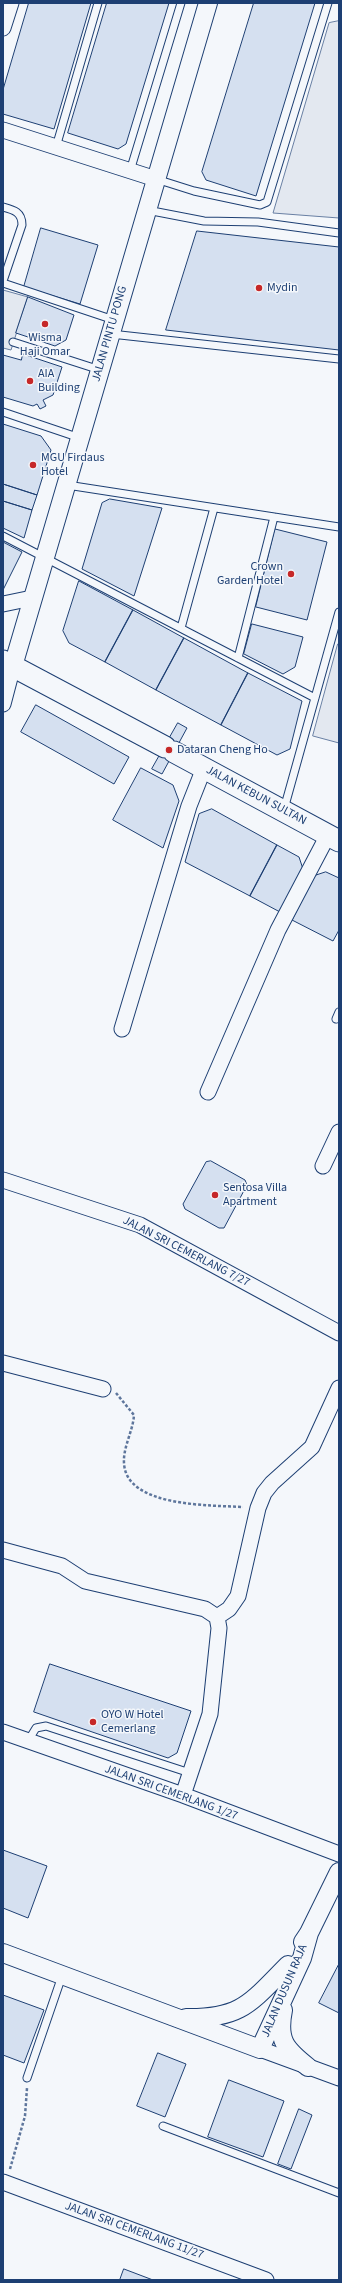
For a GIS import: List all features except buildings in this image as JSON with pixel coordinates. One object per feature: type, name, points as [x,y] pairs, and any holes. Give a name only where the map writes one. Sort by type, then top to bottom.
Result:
[{"type":"main road","name":"JALAN KEBUN SULTAN","points":[[8,663],[334,838]]},
{"type":"street","points":[[3,28],[11,3]]},
{"type":"street","name":"JALAN PINTU PONG","points":[[8,663],[32,598],[208,3]]},
{"type":"street","points":[[3,130],[156,179]]},
{"type":"street","points":[[3,604],[32,598]]},
{"type":"street","points":[[3,704],[8,663]]},
{"type":"street","points":[[122,1029],[190,806],[204,768]]},
{"type":"street","points":[[208,1092],[278,930],[334,838]]},
{"type":"street","points":[[323,1166],[339,1132]]},
{"type":"street","name":"JALAN SRI CEMERLANG 7/27","points":[[3,1180],[140,1224],[339,1333]]},
{"type":"street","points":[[3,1363],[103,1389]]},
{"type":"street","points":[[217,1617],[229,1609],[238,1596],[258,1508],[264,1493],[272,1483],[312,1447],[339,1388]]},
{"type":"street","points":[[3,1550],[62,1566],[85,1581],[205,1609],[217,1617],[219,1628],[210,1714],[183,1795]]},
{"type":"street","name":"JALAN SRI CEMERLANG 1/27","points":[[3,1732],[183,1795],[339,1854]]},
{"type":"street","name":"JALAN DUSUN RAJA","points":[[254,2047],[288,1965],[309,1933],[339,1872]]},
{"type":"street","name":"JALAN DUSUN RAJA","points":[[254,2047],[285,1995],[302,1958],[309,1933]]},
{"type":"street","points":[[3,1953],[339,2078]]},
{"type":"street","points":[[177,2018],[222,2016],[240,2010],[288,1965]]},
{"type":"street","points":[[285,1995],[280,2032],[284,2044],[291,2054],[308,2067]]},
{"type":"street","name":"JALAN SRI CEMERLANG 11/27","points":[[4,2182],[266,2280]]},
{"type":"lane","points":[[56,147],[98,3]]},
{"type":"lane","points":[[130,171],[181,3]]},
{"type":"lane","points":[[156,179],[194,191],[260,205],[267,202],[328,3]]},
{"type":"lane","points":[[3,207],[17,212],[22,220],[22,225],[3,282],[113,327],[339,359]]},
{"type":"lane","points":[[147,210],[204,221],[258,222],[339,233]]},
{"type":"lane","points":[[13,342],[100,370]]},
{"type":"lane","points":[[3,412],[80,438]]},
{"type":"lane","points":[[66,485],[339,527]]},
{"type":"lane","points":[[181,628],[214,508]]},
{"type":"lane","points":[[238,658],[274,517]]},
{"type":"lane","points":[[3,536],[315,698]]},
{"type":"lane","points":[[284,811],[339,612]]},
{"type":"lane","points":[[28,1741],[36,1728],[46,1726],[190,1773]]},
{"type":"lane","points":[[27,2078],[62,1975]]},
{"type":"lane","points":[[163,2126],[339,2193]]},
{"type":"path","points":[[103,1389],[117,1394],[134,1415],[124,1462],[126,1474],[133,1483],[148,1493],[176,1502],[258,1508]]},
{"type":"path","points":[[4,2182],[25,2116],[27,2078]]},
{"type":"shaded area","points":[[339,21],[339,218],[273,213],[329,23]]},
{"type":"shaded area","points":[[3,290],[28,297],[11,350],[3,348]]},
{"type":"shaded area","points":[[339,644],[339,743],[313,736]]},
{"type":"place","name":"Mydin","points":[[259,288]]},
{"type":"place","name":"Wisma Haji Omar","points":[[45,324]]},
{"type":"place","name":"AIA Building","points":[[30,381]]},
{"type":"place","name":"MGU Firdaus Hotel","points":[[33,465]]},
{"type":"place","name":"Crown Garden Hotel","points":[[291,574]]},
{"type":"place","name":"Dataran Cheng Ho","points":[[169,750]]},
{"type":"place","name":"Sentosa Villa Apartment","points":[[215,1195]]},
{"type":"place","name":"OYO W Hotel Cemerlang","points":[[93,1722]]}]
